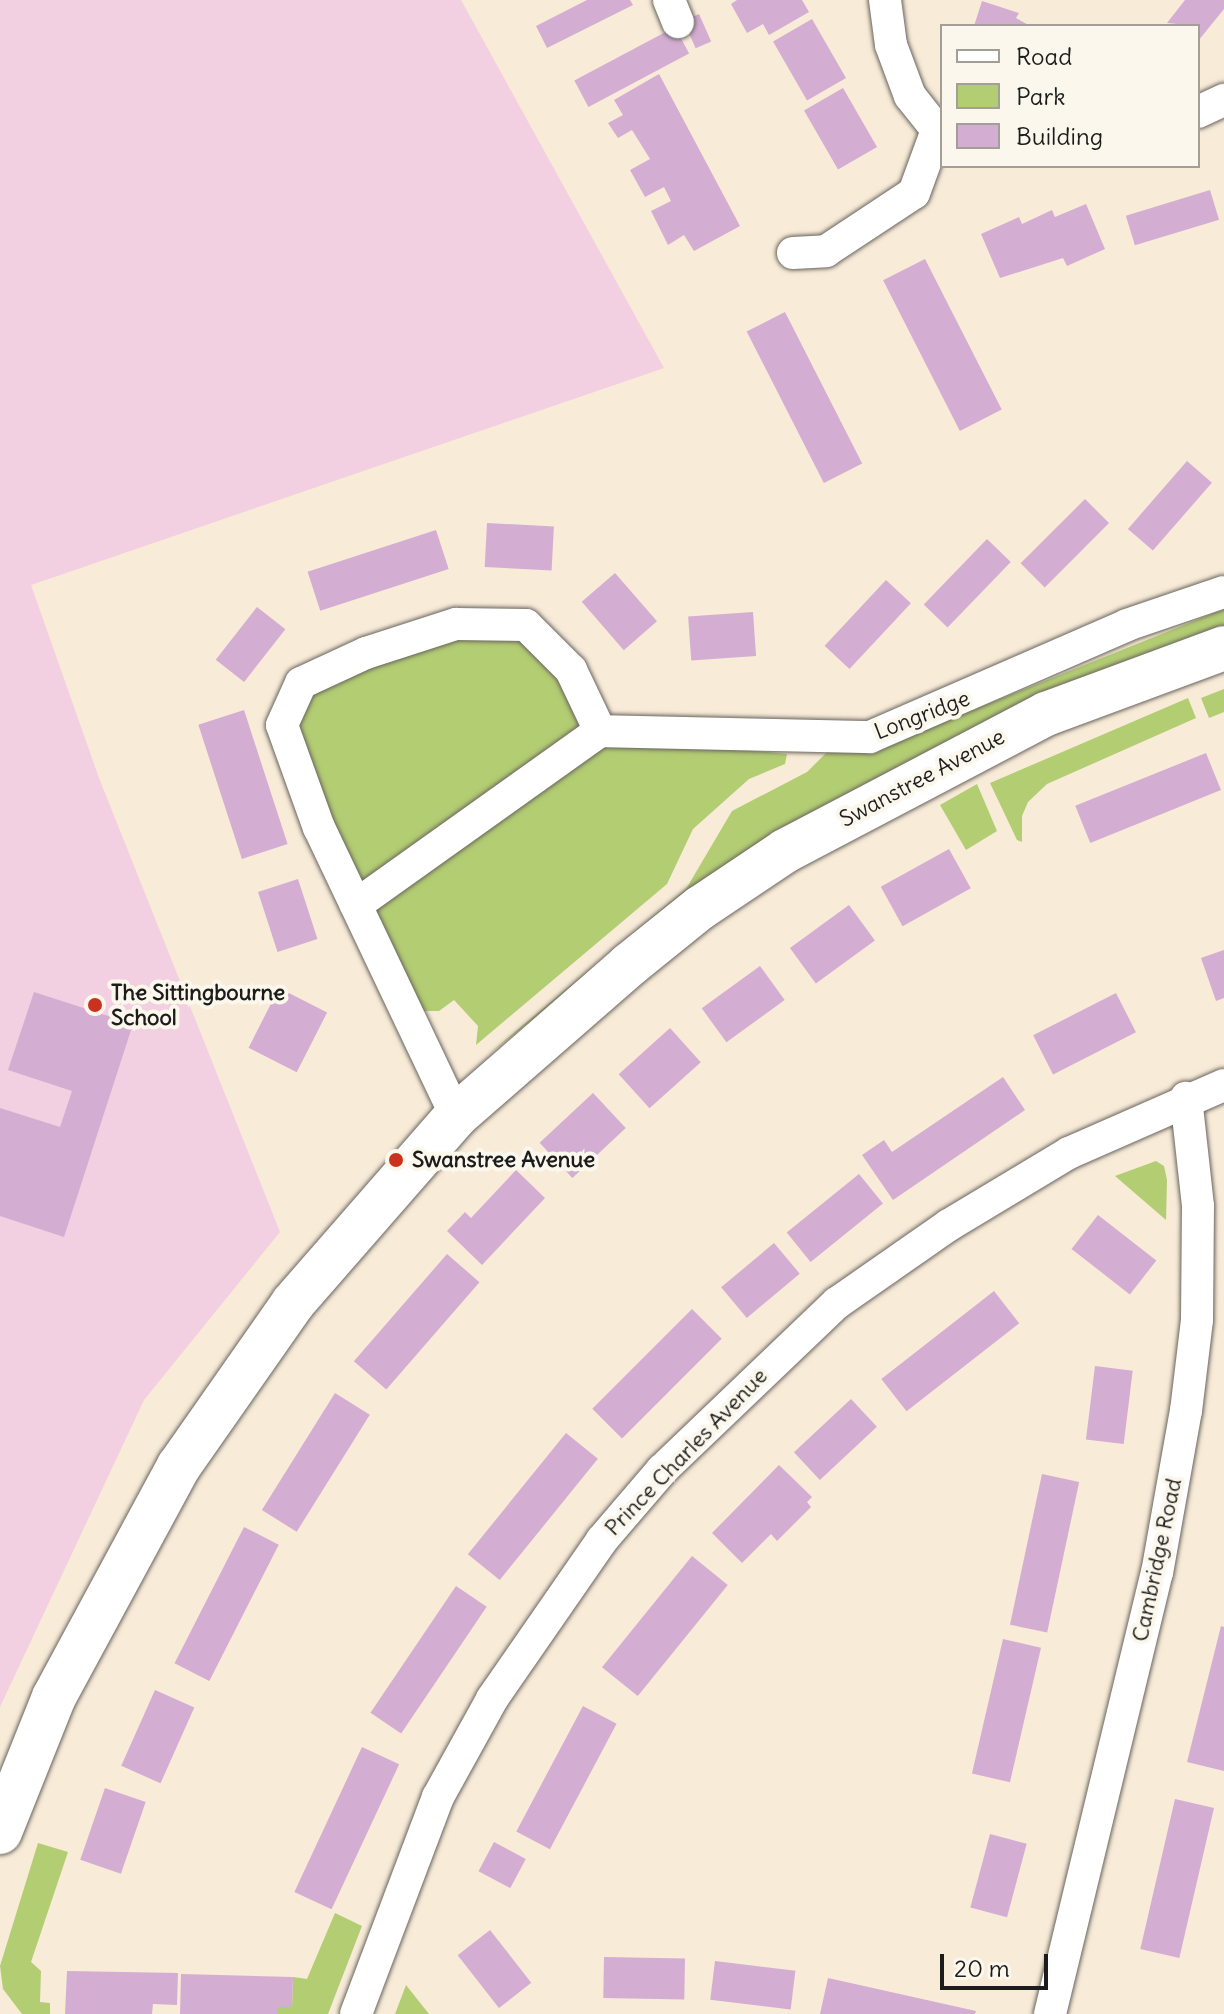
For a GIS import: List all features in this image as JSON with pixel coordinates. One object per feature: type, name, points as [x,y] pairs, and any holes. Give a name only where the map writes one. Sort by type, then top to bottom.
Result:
[{"type":"street","points":[[793,253],[826,251],[914,193],[940,131],[910,96],[891,45],[885,0]]},
{"type":"street","points":[[1200,111],[1224,100]]},
{"type":"street","name":"Longridge","points":[[600,731],[870,737],[1127,625],[1224,592]]},
{"type":"street","points":[[356,905],[600,731],[571,670],[526,625],[456,624],[366,653],[301,683],[282,725],[319,828],[456,1116]]},
{"type":"street","name":"Swanstree Avenue","points":[[0,1832],[54,1697],[179,1466],[293,1303],[456,1116],[641,955],[785,851],[1046,714],[1224,648]]},
{"type":"street","name":"Prince Charles Avenue","points":[[356,2014],[438,1797],[492,1699],[602,1540],[662,1470],[837,1303],[949,1225],[1069,1153],[1186,1098],[1224,1085]]},
{"type":"street","name":"Cambridge Road","points":[[1050,2014],[1157,1573],[1186,1411],[1197,1320],[1198,1220],[1186,1098]]},
{"type":"shaded area","name":"The Sittingbourne School","points":[[0,0],[461,0],[664,368],[31,585],[99,778],[280,1232],[144,1400],[0,1707]]},
{"type":"green space","points":[[1224,609],[1224,628],[776,830],[491,1052],[686,889],[732,811],[807,772],[830,749],[925,729]]},
{"type":"green space","points":[[526,625],[597,744],[707,746],[787,754],[785,764],[749,779],[693,829],[667,884],[476,1045],[478,1026],[454,1000],[439,1011],[420,1011],[282,725],[301,683],[366,653]]},
{"type":"green space","points":[[1224,689],[1224,712],[1209,718],[1201,698]]},
{"type":"green space","points":[[1188,698],[1196,718],[1047,784],[1028,802],[1022,816],[1022,842],[1017,840],[990,783]]},
{"type":"green space","points":[[977,784],[997,831],[966,850],[940,805]]},
{"type":"green space","points":[[1156,1161],[1164,1166],[1167,1180],[1166,1220],[1115,1176]]},
{"type":"green space","points":[[38,1843],[68,1852],[31,1962],[41,1971],[40,2002],[50,2003],[50,2014],[22,2014],[3,1989],[0,1966]]},
{"type":"green space","points":[[335,1913],[362,1926],[328,2014],[277,2014],[277,2007],[292,2007],[293,1977],[307,1979]]},
{"type":"green space","points":[[406,1985],[429,2014],[395,2014]]},
{"type":"building","points":[[587,0],[630,0],[633,5],[547,48],[536,26]]},
{"type":"building","points":[[737,0],[802,0],[809,12],[769,35],[763,24],[747,33],[731,4]]},
{"type":"building","points":[[1185,0],[1224,0],[1224,9],[1200,39],[1200,24],[1167,23]]},
{"type":"building","points":[[982,1],[1019,13],[1016,18],[1026,24],[975,24]]},
{"type":"building","points":[[699,14],[711,41],[696,48],[683,21]]},
{"type":"building","points":[[812,19],[846,78],[807,100],[773,42]]},
{"type":"building","points":[[675,27],[689,53],[588,107],[574,81]]},
{"type":"building","points":[[659,74],[740,226],[694,251],[684,235],[668,245],[651,211],[671,201],[664,187],[645,197],[630,170],[650,159],[632,130],[618,138],[608,123],[623,115],[614,100]]},
{"type":"building","points":[[843,88],[877,147],[838,169],[804,110]]},
{"type":"building","points":[[1210,190],[1219,220],[1135,245],[1126,216]]},
{"type":"building","points":[[1086,204],[1105,249],[1067,266],[1063,258],[1000,278],[981,234],[1019,217],[1022,224],[1052,210],[1055,217]]},
{"type":"building","points":[[925,259],[1002,410],[960,431],[883,280]]},
{"type":"building","points":[[785,312],[862,463],[824,483],[747,332]]},
{"type":"building","points":[[1187,461],[1212,483],[1153,551],[1128,529]]},
{"type":"building","points":[[1085,499],[1109,523],[1045,587],[1021,563]]},
{"type":"building","points":[[487,523],[554,527],[552,570],[485,567]]},
{"type":"building","points":[[436,530],[449,569],[320,611],[308,572]]},
{"type":"building","points":[[987,539],[1011,562],[948,627],[924,604]]},
{"type":"building","points":[[615,573],[657,621],[624,650],[582,602]]},
{"type":"building","points":[[886,580],[911,603],[849,669],[825,646]]},
{"type":"building","points":[[257,607],[285,629],[244,682],[216,660]]},
{"type":"building","points":[[753,612],[756,656],[691,660],[688,617]]},
{"type":"building","points":[[244,710],[288,844],[242,859],[198,725]]},
{"type":"building","points":[[1206,753],[1221,790],[1090,843],[1075,806]]},
{"type":"building","points":[[949,849],[971,888],[903,926],[881,887]]},
{"type":"building","points":[[298,879],[317,939],[278,952],[258,892]]},
{"type":"building","points":[[849,905],[875,941],[816,984],[790,948]]},
{"type":"building","points":[[1224,950],[1224,998],[1216,1001],[1201,958]]},
{"type":"building","points":[[760,966],[785,1000],[726,1042],[702,1008]]},
{"type":"building","points":[[279,988],[327,1013],[297,1072],[249,1048]]},
{"type":"building","points":[[34,992],[133,1024],[64,1237],[0,1216],[0,1108],[60,1127],[72,1091],[8,1070]]},
{"type":"building","points":[[1116,993],[1136,1032],[1053,1074],[1033,1035]]},
{"type":"building","points":[[670,1028],[701,1062],[650,1108],[619,1074]]},
{"type":"building","points":[[1003,1077],[1025,1110],[893,1200],[862,1155],[884,1140],[892,1152]]},
{"type":"building","points":[[593,1093],[626,1128],[572,1178],[540,1143]]},
{"type":"building","points":[[516,1170],[545,1198],[482,1265],[447,1231],[465,1212],[471,1218]]},
{"type":"building","points":[[859,1174],[883,1204],[811,1262],[787,1233]]},
{"type":"building","points":[[1098,1215],[1156,1261],[1130,1294],[1072,1249]]},
{"type":"building","points":[[774,1243],[800,1274],[747,1318],[721,1287]]},
{"type":"building","points":[[447,1254],[479,1282],[386,1389],[354,1361]]},
{"type":"building","points":[[994,1291],[1019,1323],[907,1411],[881,1379]]},
{"type":"building","points":[[692,1309],[722,1339],[622,1438],[592,1409]]},
{"type":"building","points":[[1095,1366],[1133,1371],[1124,1444],[1086,1439]]},
{"type":"building","points":[[335,1393],[370,1415],[297,1532],[262,1510]]},
{"type":"building","points":[[851,1399],[877,1427],[820,1480],[794,1452]]},
{"type":"building","points":[[566,1433],[598,1459],[500,1580],[468,1554]]},
{"type":"building","points":[[779,1465],[812,1497],[807,1502],[811,1507],[777,1541],[771,1534],[742,1563],[712,1533]]},
{"type":"building","points":[[1042,1474],[1079,1482],[1047,1633],[1010,1625]]},
{"type":"building","points":[[244,1527],[279,1545],[209,1681],[175,1663]]},
{"type":"building","points":[[692,1556],[728,1585],[638,1696],[602,1667]]},
{"type":"building","points":[[456,1586],[487,1607],[401,1734],[370,1713]]},
{"type":"building","points":[[1221,1626],[1224,1627],[1224,1771],[1187,1762]]},
{"type":"building","points":[[1003,1639],[1041,1648],[1010,1782],[972,1773]]},
{"type":"building","points":[[155,1690],[194,1707],[161,1783],[121,1766]]},
{"type":"building","points":[[583,1706],[617,1724],[550,1849],[516,1831]]},
{"type":"building","points":[[362,1747],[399,1764],[332,1909],[294,1892]]},
{"type":"building","points":[[105,1788],[146,1802],[121,1874],[80,1860]]},
{"type":"building","points":[[1175,1799],[1214,1808],[1179,1958],[1140,1949]]},
{"type":"building","points":[[990,1834],[1027,1844],[1007,1917],[970,1907]]},
{"type":"building","points":[[494,1842],[526,1859],[510,1888],[479,1871]]},
{"type":"building","points":[[490,1930],[531,1983],[499,2008],[458,1955]]},
{"type":"building","points":[[604,1957],[685,1958],[684,1999],[603,1998]]},
{"type":"building","points":[[715,1961],[795,1971],[791,2010],[710,2000]]},
{"type":"building","points":[[67,1971],[178,1973],[177,2005],[153,2004],[152,2014],[65,2014]]},
{"type":"building","points":[[181,1974],[293,1977],[292,2007],[277,2007],[277,2014],[180,2014]]},
{"type":"building","points":[[828,1978],[976,2011],[975,2014],[820,2014]]},
{"type":"place","name":"The Sittingbourne School","points":[[95,1005]]},
{"type":"place","name":"Swanstree Avenue","points":[[396,1160]]}]
